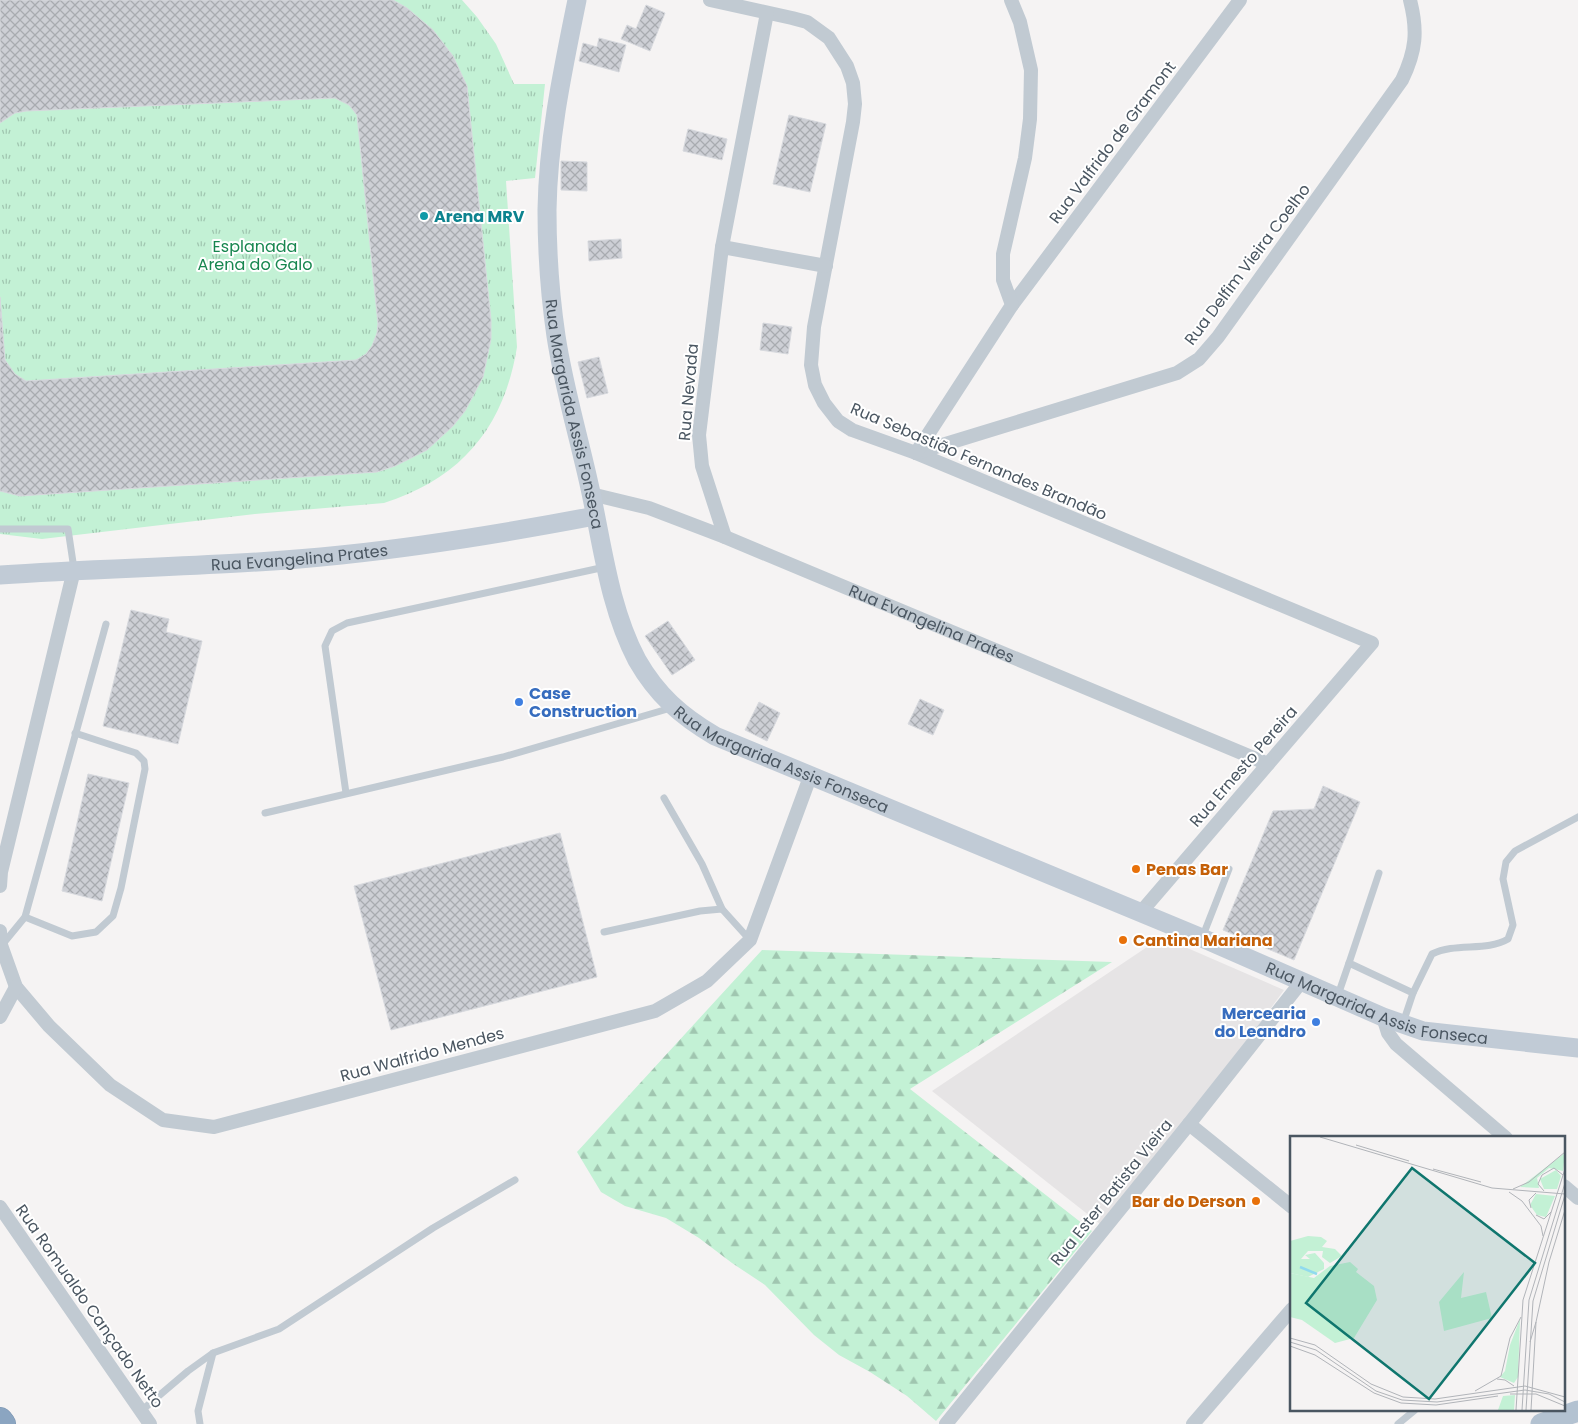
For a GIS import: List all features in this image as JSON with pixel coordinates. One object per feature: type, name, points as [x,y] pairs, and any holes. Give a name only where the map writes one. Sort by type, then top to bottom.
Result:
[{"type":"highway","points":[[0,1420],[3,1424]]},
{"type":"main road","points":[[1546,1418],[1578,1411]]},
{"type":"street","name":"Rua Margarida Assis Fonseca","points":[[577,0],[558,97],[547,210],[551,294],[556,336],[568,400],[606,566],[628,640],[647,676],[674,707],[692,722],[715,736],[810,777],[1141,912],[1382,1017],[1422,1031],[1578,1048]]},
{"type":"street","name":"Rua Sebastião Fernandes Brandão","points":[[710,0],[807,22],[828,38],[847,66],[853,83],[854,122],[814,327],[811,364],[815,386],[824,404],[838,421],[852,430],[916,453],[1372,643]]},
{"type":"street","points":[[1011,0],[1020,22],[1031,70],[1030,120],[1025,158],[1003,254],[1003,280],[1012,305]]},
{"type":"street","name":"Rua Valfrido de Gramont","points":[[916,453],[1012,305],[1240,0]]},
{"type":"street","name":"Rua Delfim Vieira Coelho","points":[[916,453],[1162,378],[1177,372],[1199,359],[1218,337],[1273,262],[1402,80],[1416,38],[1410,0]]},
{"type":"street","name":"Rua Nevada","points":[[725,537],[702,466],[699,435],[722,247],[767,13]]},
{"type":"street","points":[[722,247],[826,266]]},
{"type":"street","name":"Rua Evangelina Prates","points":[[591,494],[648,508],[725,537],[1268,764]]},
{"type":"street","name":"Rua Evangelina Prates","points":[[0,575],[340,555],[506,533],[596,516]]},
{"type":"street","points":[[0,886],[1,872],[74,570]]},
{"type":"street","name":"Rua Ernesto Pereira","points":[[1141,912],[1372,643]]},
{"type":"street","name":"Rua Walfrido Mendes","points":[[0,931],[1,946],[16,987],[49,1026],[110,1085],[163,1120],[214,1127],[655,1011],[707,981],[750,940],[810,777]]},
{"type":"street","name":"Rua Ester Batista Vieira","points":[[946,1424],[1302,981]]},
{"type":"street","points":[[0,1017],[16,987]]},
{"type":"street","points":[[1382,1017],[1388,1033],[1396,1044],[1504,1136]]},
{"type":"street","points":[[1189,1124],[1290,1205]]},
{"type":"street","points":[[1566,1188],[1578,1198]]},
{"type":"street","name":"Rua Romualdo Cançado Netto","points":[[0,1208],[150,1424]]},
{"type":"street","points":[[1193,1424],[1290,1311]]},
{"type":"lane","points":[[0,529],[68,529],[74,570]]},
{"type":"lane","points":[[346,793],[325,646],[332,631],[347,623],[606,566]]},
{"type":"lane","points":[[1,946],[25,917],[106,624]]},
{"type":"lane","points":[[265,813],[503,758],[674,707]]},
{"type":"lane","points":[[25,917],[72,936],[96,932],[113,916],[121,888],[145,769],[144,761],[136,752],[75,734]]},
{"type":"lane","points":[[664,798],[702,864],[722,909],[750,940]]},
{"type":"lane","points":[[1402,1024],[1413,992],[1432,954],[1446,948],[1499,944],[1508,939],[1513,924],[1502,878],[1506,862],[1515,851],[1578,817]]},
{"type":"lane","points":[[1202,938],[1229,869]]},
{"type":"lane","points":[[1337,997],[1379,873]]},
{"type":"lane","points":[[604,932],[700,911],[722,909]]},
{"type":"lane","points":[[1349,963],[1413,992]]},
{"type":"lane","points":[[141,1411],[188,1371],[213,1353],[279,1330],[433,1228],[515,1180]]},
{"type":"lane","points":[[200,1424],[198,1411],[213,1353]]},
{"type":"lane","points":[[1398,1424],[1413,1412]]},
{"type":"shaded area","points":[[1162,937],[1284,990],[1194,1113],[1100,1224],[932,1091]]},
{"type":"green space","name":"Esplanada Arena do Galo","points":[[0,0],[462,0],[496,44],[514,84],[545,84],[535,178],[506,181],[517,347],[511,376],[502,402],[490,425],[475,446],[457,464],[436,479],[412,492],[384,503],[255,514],[42,539],[0,534]]},
{"type":"green space","points":[[762,950],[1112,962],[910,1089],[1092,1231],[936,1421],[907,1396],[839,1355],[814,1335],[765,1285],[699,1238],[666,1218],[625,1206],[601,1192],[577,1152]]},
{"type":"building","name":"Arena MRV","points":[[0,0],[393,0],[407,8],[433,30],[453,56],[467,86],[491,320],[491,339],[483,377],[465,411],[453,426],[427,450],[395,466],[377,472],[20,496],[0,491],[0,297],[5,360],[15,374],[26,381],[356,360],[366,354],[372,346],[378,324],[357,115],[349,105],[335,98],[26,111],[15,113],[0,123]]},
{"type":"building","points":[[646,5],[665,13],[650,51],[621,39],[627,25],[636,29]]},
{"type":"building","points":[[599,38],[626,45],[619,72],[579,61],[583,43],[597,47]]},
{"type":"building","points":[[789,115],[826,124],[810,192],[773,184]]},
{"type":"building","points":[[688,129],[727,139],[722,160],[683,151]]},
{"type":"building","points":[[561,161],[587,162],[587,191],[561,190]]},
{"type":"building","points":[[621,239],[622,258],[589,261],[588,241]]},
{"type":"building","points":[[763,323],[792,327],[788,354],[760,350]]},
{"type":"building","points":[[599,357],[608,393],[587,398],[578,362]]},
{"type":"building","points":[[131,610],[169,619],[166,632],[202,641],[178,744],[103,726]]},
{"type":"building","points":[[668,621],[695,660],[672,675],[645,636]]},
{"type":"building","points":[[920,699],[944,710],[933,735],[908,724]]},
{"type":"building","points":[[759,702],[780,713],[767,741],[745,730]]},
{"type":"building","points":[[88,774],[129,783],[102,901],[62,891]]},
{"type":"building","points":[[1323,786],[1360,802],[1294,960],[1223,930],[1273,811],[1314,809]]},
{"type":"building","points":[[560,833],[597,977],[391,1030],[354,886]]},
{"type":"place","name":"Arena MRV","points":[[424,216]]},
{"type":"place","name":"Case Construction","points":[[519,702]]},
{"type":"place","name":"Penas Bar","points":[[1136,869]]},
{"type":"place","name":"Cantina Mariana","points":[[1123,940]]},
{"type":"place","name":"Mercearia do Leandro","points":[[1316,1022]]},
{"type":"place","name":"Bar do Derson","points":[[1256,1201]]}]
